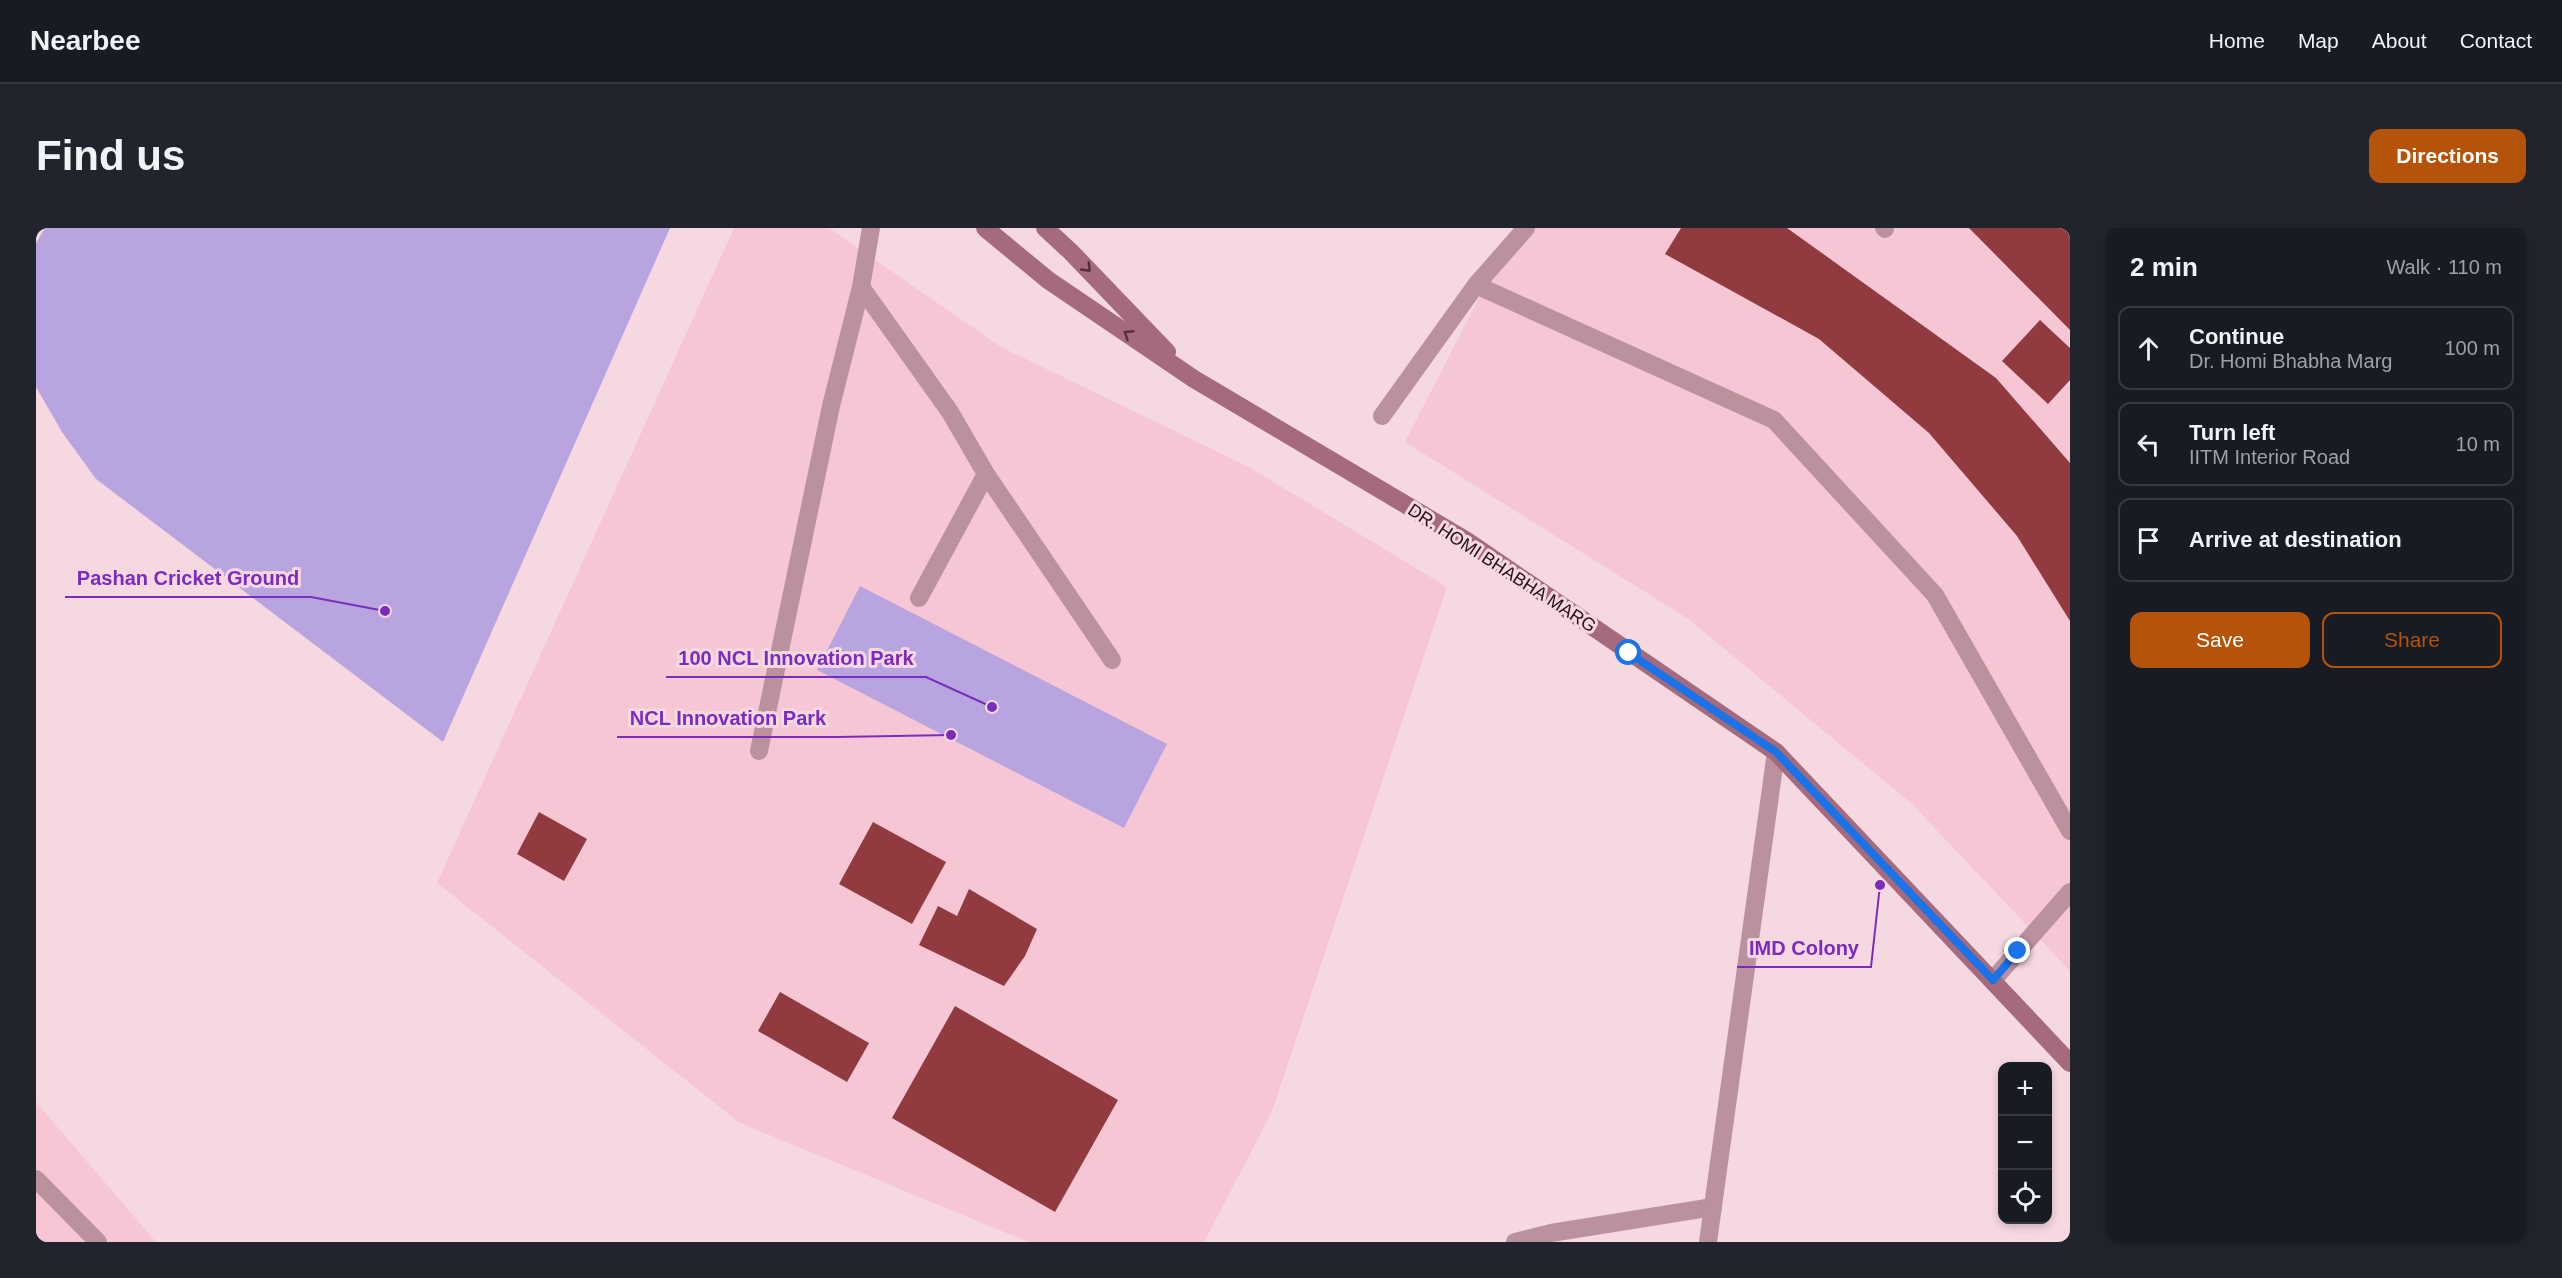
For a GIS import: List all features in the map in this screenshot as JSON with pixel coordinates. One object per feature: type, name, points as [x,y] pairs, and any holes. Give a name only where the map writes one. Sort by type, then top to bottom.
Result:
[{"type":"main road","name":"DR. HOMI BHABHA MARG","points":[[985,228],[1048,280],[1194,379],[1467,541],[1776,752],[2070,1064]]},
{"type":"main road","name":"DR. HOMI BHABHA MARG","points":[[1044,228],[1071,252],[1194,379]]},
{"type":"street","points":[[759,751],[831,405],[861,287],[871,228]]},
{"type":"street","points":[[1382,417],[1476,285],[1526,228]]},
{"type":"street","points":[[1476,285],[1774,420],[1935,595],[2070,831]]},
{"type":"street","points":[[861,287],[950,412],[986,474],[1112,660]]},
{"type":"street","points":[[919,598],[986,474]]},
{"type":"street","points":[[1708,1242],[1776,752]]},
{"type":"street","points":[[1993,980],[2070,892]]},
{"type":"street","points":[[36,1179],[98,1242]]},
{"type":"street","points":[[1515,1242],[1551,1233],[1713,1207]]},
{"type":"shaded area","points":[[45,228],[670,228],[443,742],[96,479],[62,432],[36,387],[36,243]]},
{"type":"shaded area","points":[[734,228],[829,228],[1001,347],[1249,467],[1447,587],[1271,1114],[1204,1242],[1028,1242],[740,1123],[437,883]]},
{"type":"shaded area","points":[[1515,228],[2070,228],[2070,971],[1911,803],[1687,618],[1405,442]]},
{"type":"shaded area","points":[[860,586],[1167,744],[1124,828],[817,670]]},
{"type":"shaded area","points":[[36,1102],[156,1242],[36,1242]]},
{"type":"building","points":[[1681,228],[1787,228],[1996,378],[2070,463],[2070,621],[2017,536],[1929,433],[1819,339],[1665,254]]},
{"type":"building","points":[[1969,228],[2070,228],[2070,330]]},
{"type":"building","points":[[2040,320],[2070,348],[2070,380],[2048,404],[2002,361]]},
{"type":"building","points":[[539,812],[587,839],[564,881],[517,854]]},
{"type":"building","points":[[873,822],[946,862],[912,924],[839,884]]},
{"type":"building","points":[[969,889],[1037,929],[1025,956],[1004,986],[919,945],[938,906],[957,916]]},
{"type":"building","points":[[780,992],[869,1043],[847,1082],[758,1031]]},
{"type":"building","points":[[955,1006],[1118,1100],[1055,1212],[892,1118]]},
{"type":"place","name":"Pashan Cricket Ground","points":[[385,611]]},
{"type":"place","name":"100 NCL Innovation Park","points":[[992,707]]},
{"type":"place","name":"NCL Innovation Park","points":[[951,735]]},
{"type":"place","name":"IMD Colony","points":[[1880,885]]},
{"type":"route","points":[[1629,653],[1776,752],[1993,980],[2018,951]]}]
